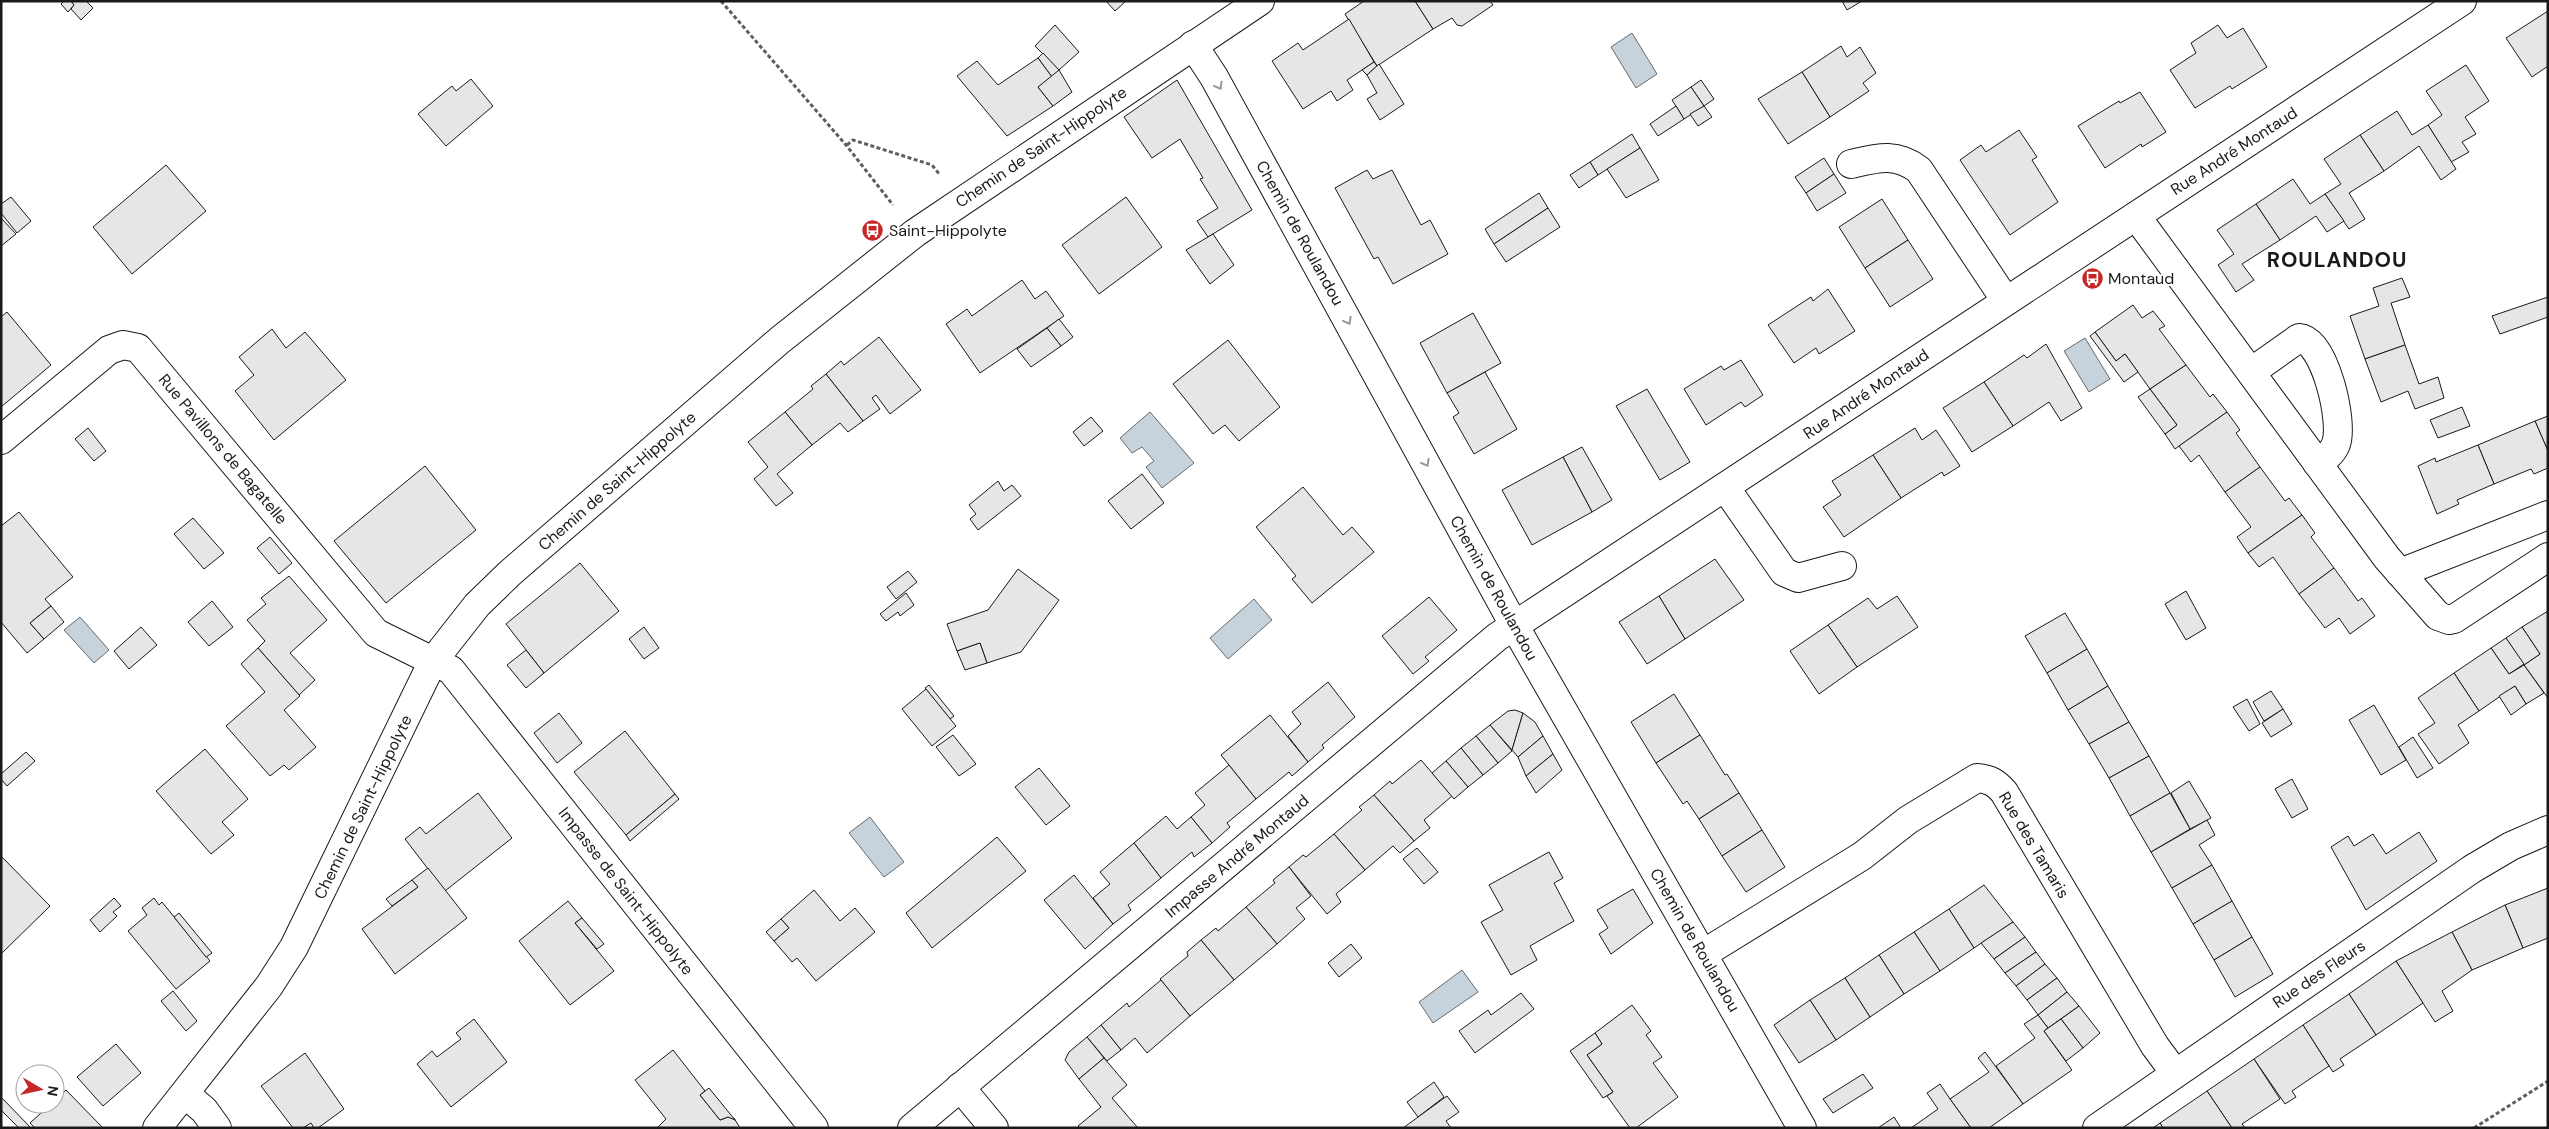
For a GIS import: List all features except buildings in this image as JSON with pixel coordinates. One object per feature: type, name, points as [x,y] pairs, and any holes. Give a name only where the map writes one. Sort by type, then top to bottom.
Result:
[{"type":"street","name":"Chemin de Saint-Hippolyte","points":[[157,1128],[269,986],[294,947],[433,661],[477,605],[510,573],[780,340],[915,233],[961,200],[1260,1]]},
{"type":"street","name":"Rue André Montaud","points":[[1514,625],[2462,1]]},
{"type":"street","name":"Chemin de Roulandou","points":[[1193,45],[1214,77],[1514,625],[1802,1128]]},
{"type":"street","points":[[1851,164],[1883,156],[1895,157],[1908,162],[1919,170],[2006,301]]},
{"type":"street","points":[[2136,216],[2400,573],[2438,616],[2449,620],[2462,614],[2548,557]]},
{"type":"street","points":[[2251,372],[2299,338],[2310,341],[2315,347],[2320,357],[2338,415],[2336,444],[2331,454],[2317,463]]},
{"type":"street","name":"Rue Pavillons de Bagatelle","points":[[1,440],[110,350],[123,345],[138,348],[376,633],[433,661]]},
{"type":"street","points":[[1725,487],[1784,572],[1798,578],[1842,566]]},
{"type":"street","points":[[2400,573],[2548,515]]},
{"type":"street","name":"Impasse André Montaud","points":[[912,1128],[1497,637],[1514,625]]},
{"type":"street","name":"Impasse de Saint-Hippolyte","points":[[433,661],[451,670],[814,1128]]},
{"type":"street","name":"Rue des Tamaris","points":[[1703,954],[1862,856],[1908,820],[1977,778],[1986,779],[1996,784],[2004,792],[2155,1046],[2175,1073]]},
{"type":"street","name":"Rue des Fleurs","points":[[2097,1128],[2492,856],[2548,830]]},
{"type":"street","points":[[960,1087],[994,1128]]},
{"type":"street","points":[[185,1094],[204,1110],[217,1128]]},
{"type":"path","points":[[721,1],[846,145],[915,233]]},
{"type":"path","points":[[846,145],[853,140],[932,165],[961,200]]},
{"type":"path","points":[[2474,1128],[2548,1081]]},
{"type":"shaded area","points":[[1632,33],[1657,74],[1636,88],[1611,47]]},
{"type":"shaded area","points":[[2085,338],[2110,379],[2089,392],[2064,351]]},
{"type":"shaded area","points":[[1150,412],[1194,463],[1162,488],[1146,467],[1154,461],[1142,447],[1132,453],[1120,438]]},
{"type":"shaded area","points":[[1254,599],[1272,620],[1228,659],[1210,638]]},
{"type":"shaded area","points":[[80,617],[109,650],[94,663],[64,630]]},
{"type":"shaded area","points":[[870,817],[904,862],[884,877],[849,833]]},
{"type":"shaded area","points":[[1462,970],[1478,992],[1433,1023],[1419,1002]]},
{"type":"place","name":"Saint-Hippolyte","points":[[873,230]]},
{"type":"place","name":"Montaud","points":[[2092,278]]},
{"type":"district","name":"ROULANDOU","points":[[2337,260]]}]
